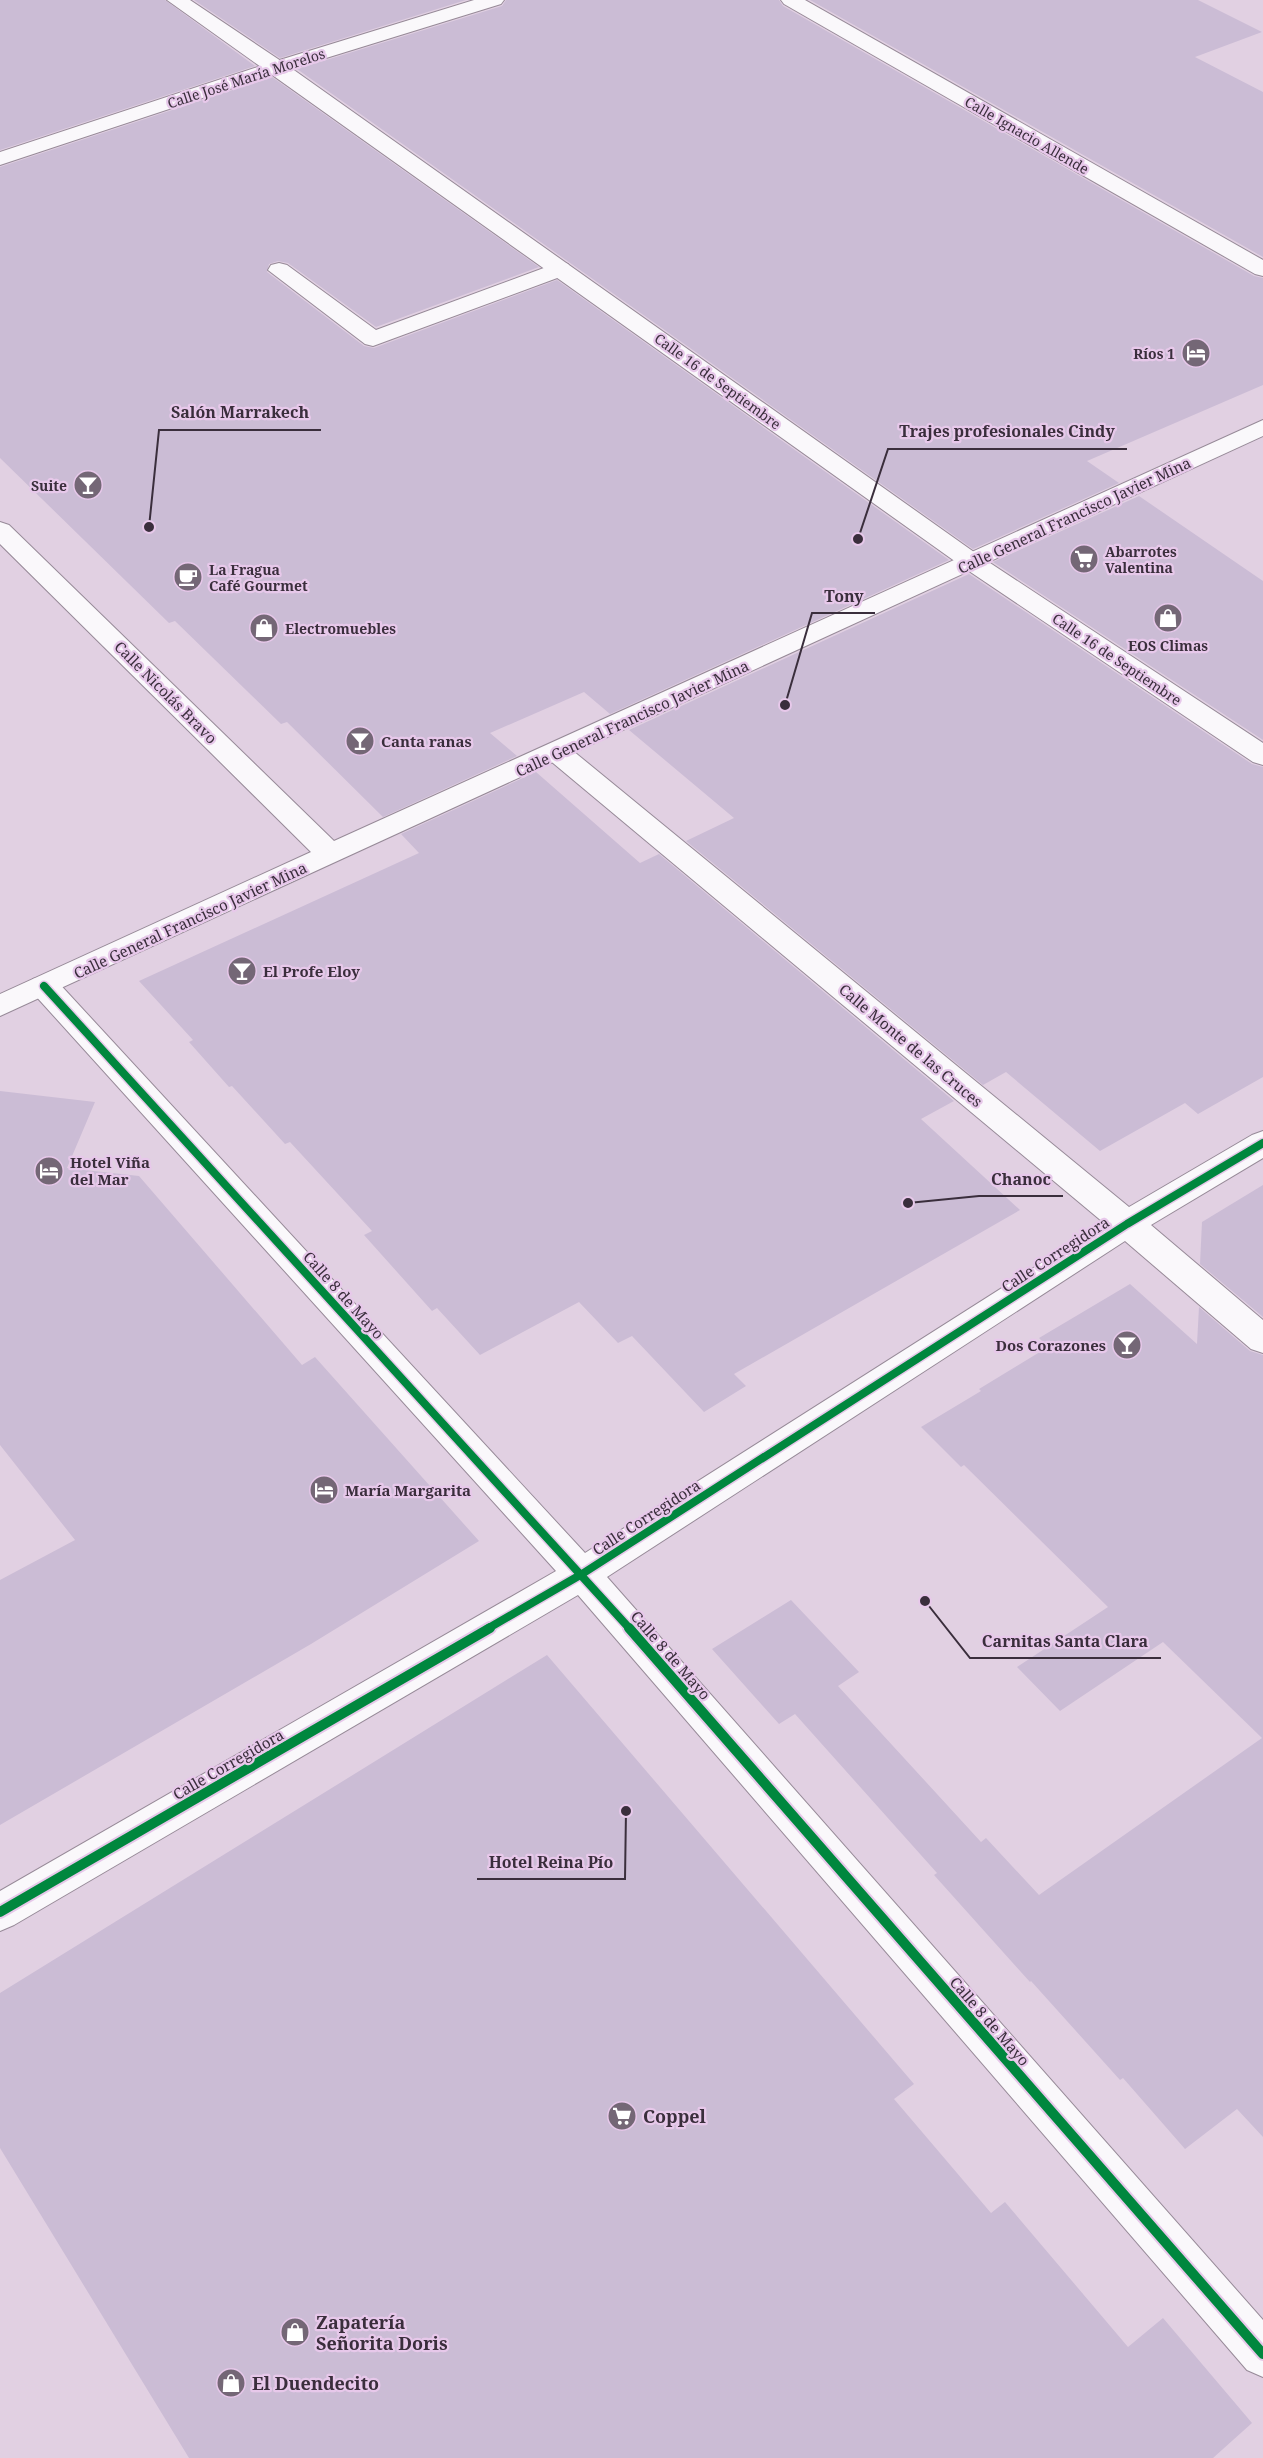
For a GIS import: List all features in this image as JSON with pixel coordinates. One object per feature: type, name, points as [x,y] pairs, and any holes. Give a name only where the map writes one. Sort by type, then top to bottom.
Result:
[{"type":"street","name":"Calle 16 de Septiembre","points":[[177,0],[277,67],[972,562],[1263,756]]},
{"type":"street","name":"Calle José María Morelos","points":[[0,159],[277,67],[494,0]]},
{"type":"street","name":"Calle Ignacio Allende","points":[[791,0],[1263,270]]},
{"type":"street","points":[[279,270],[373,339],[560,269]]},
{"type":"street","name":"Calle General Francisco Javier Mina","points":[[0,1006],[1263,427]]},
{"type":"street","name":"Calle Nicolás Bravo","points":[[0,530],[331,855]]},
{"type":"street","name":"Calle Monte de las Cruces","points":[[557,752],[1127,1224],[1263,1340]]},
{"type":"street","name":"Calle 8 de Mayo","points":[[44,986],[582,1574],[1263,2354]]},
{"type":"street","name":"Calle Corregidora","points":[[0,1912],[582,1574],[1127,1224],[1263,1143]]},
{"type":"building","points":[[0,0],[165,0],[255,66],[0,150]]},
{"type":"building","points":[[194,0],[466,0],[280,58]]},
{"type":"building","points":[[506,0],[779,0],[783,6],[1254,276],[1263,278],[1263,385],[1087,461],[1119,483],[973,549],[297,69],[502,6]]},
{"type":"building","points":[[810,0],[1198,0],[1262,32],[1195,57],[1263,92],[1263,257]]},
{"type":"building","points":[[272,77],[539,267],[376,327],[288,263],[278,261],[269,264],[267,272],[364,346],[374,348],[557,280],[949,560],[610,714],[584,692],[490,733],[517,756],[383,817],[287,722],[281,724],[175,621],[169,623],[0,458],[0,167]]},
{"type":"building","points":[[1139,496],[1263,581],[1263,740],[993,562]]},
{"type":"building","points":[[969,574],[1252,764],[1263,767],[1263,1077],[1198,1114],[1185,1103],[1100,1151],[1006,1072],[983,1085],[686,841],[734,818],[629,730]]},
{"type":"building","points":[[536,772],[640,863],[659,854],[954,1101],[921,1119],[1020,1210],[734,1374],[746,1386],[704,1412],[632,1336],[618,1343],[579,1302],[480,1355],[437,1308],[432,1311],[364,1235],[372,1231],[290,1142],[285,1144],[232,1086],[229,1087],[189,1042],[193,1040],[139,981],[419,853],[401,834]]},
{"type":"building","points":[[0,1091],[95,1102],[67,1168],[139,1176],[302,1365],[315,1357],[479,1541],[311,1644],[0,1825],[0,1580],[75,1540],[0,1445]]},
{"type":"building","points":[[1263,1185],[1263,1317],[1200,1264],[1202,1222]]},
{"type":"building","points":[[1130,1284],[1197,1344],[1199,1307],[1250,1351],[1263,1355],[1263,2137],[1237,2109],[1185,2149],[1123,2078],[1120,2080],[934,1875],[937,1873],[795,1714],[779,1724],[712,1649],[791,1600],[859,1672],[838,1686],[981,1842],[986,1838],[1039,1895],[1262,1738],[1163,1642],[1060,1711],[1017,1667],[1108,1607],[964,1465],[961,1467],[921,1427],[1048,1347],[1039,1338]]},
{"type":"building","points":[[547,1655],[914,2084],[894,2099],[991,2213],[1005,2202],[1128,2347],[1163,2318],[1252,2423],[1213,2458],[189,2458],[0,2148],[0,1993]]},
{"type":"cycle path","points":[[44,986],[582,1574],[1263,2354]]},
{"type":"cycle path","points":[[0,1912],[582,1574],[1127,1224],[1263,1143]]},
{"type":"place","name":"Ríos 1","points":[[1196,353]]},
{"type":"place","name":"Suite","points":[[88,485]]},
{"type":"place","name":"Salón Marrakech","points":[[149,527]]},
{"type":"place","name":"Trajes profesionales Cindy","points":[[858,539]]},
{"type":"place","name":"Abarrotes Valentina","points":[[1084,559]]},
{"type":"place","name":"La Fragua Café Gourmet","points":[[188,577]]},
{"type":"place","name":"EOS Climas","points":[[1168,618]]},
{"type":"place","name":"Electromuebles","points":[[264,628]]},
{"type":"place","name":"Tony","points":[[785,705]]},
{"type":"place","name":"Canta ranas","points":[[360,741]]},
{"type":"place","name":"El Profe Eloy","points":[[242,971]]},
{"type":"place","name":"Hotel Viña del Mar","points":[[49,1171]]},
{"type":"place","name":"Chanoc","points":[[908,1203]]},
{"type":"place","name":"Dos Corazones","points":[[1127,1345]]},
{"type":"place","name":"María Margarita","points":[[324,1490]]},
{"type":"place","name":"Carnitas Santa Clara","points":[[925,1601]]},
{"type":"place","name":"Hotel Reina Pío","points":[[626,1811]]},
{"type":"place","name":"Coppel","points":[[622,2116]]},
{"type":"place","name":"Zapatería Señorita Doris","points":[[295,2332]]},
{"type":"place","name":"El Duendecito","points":[[231,2383]]}]
